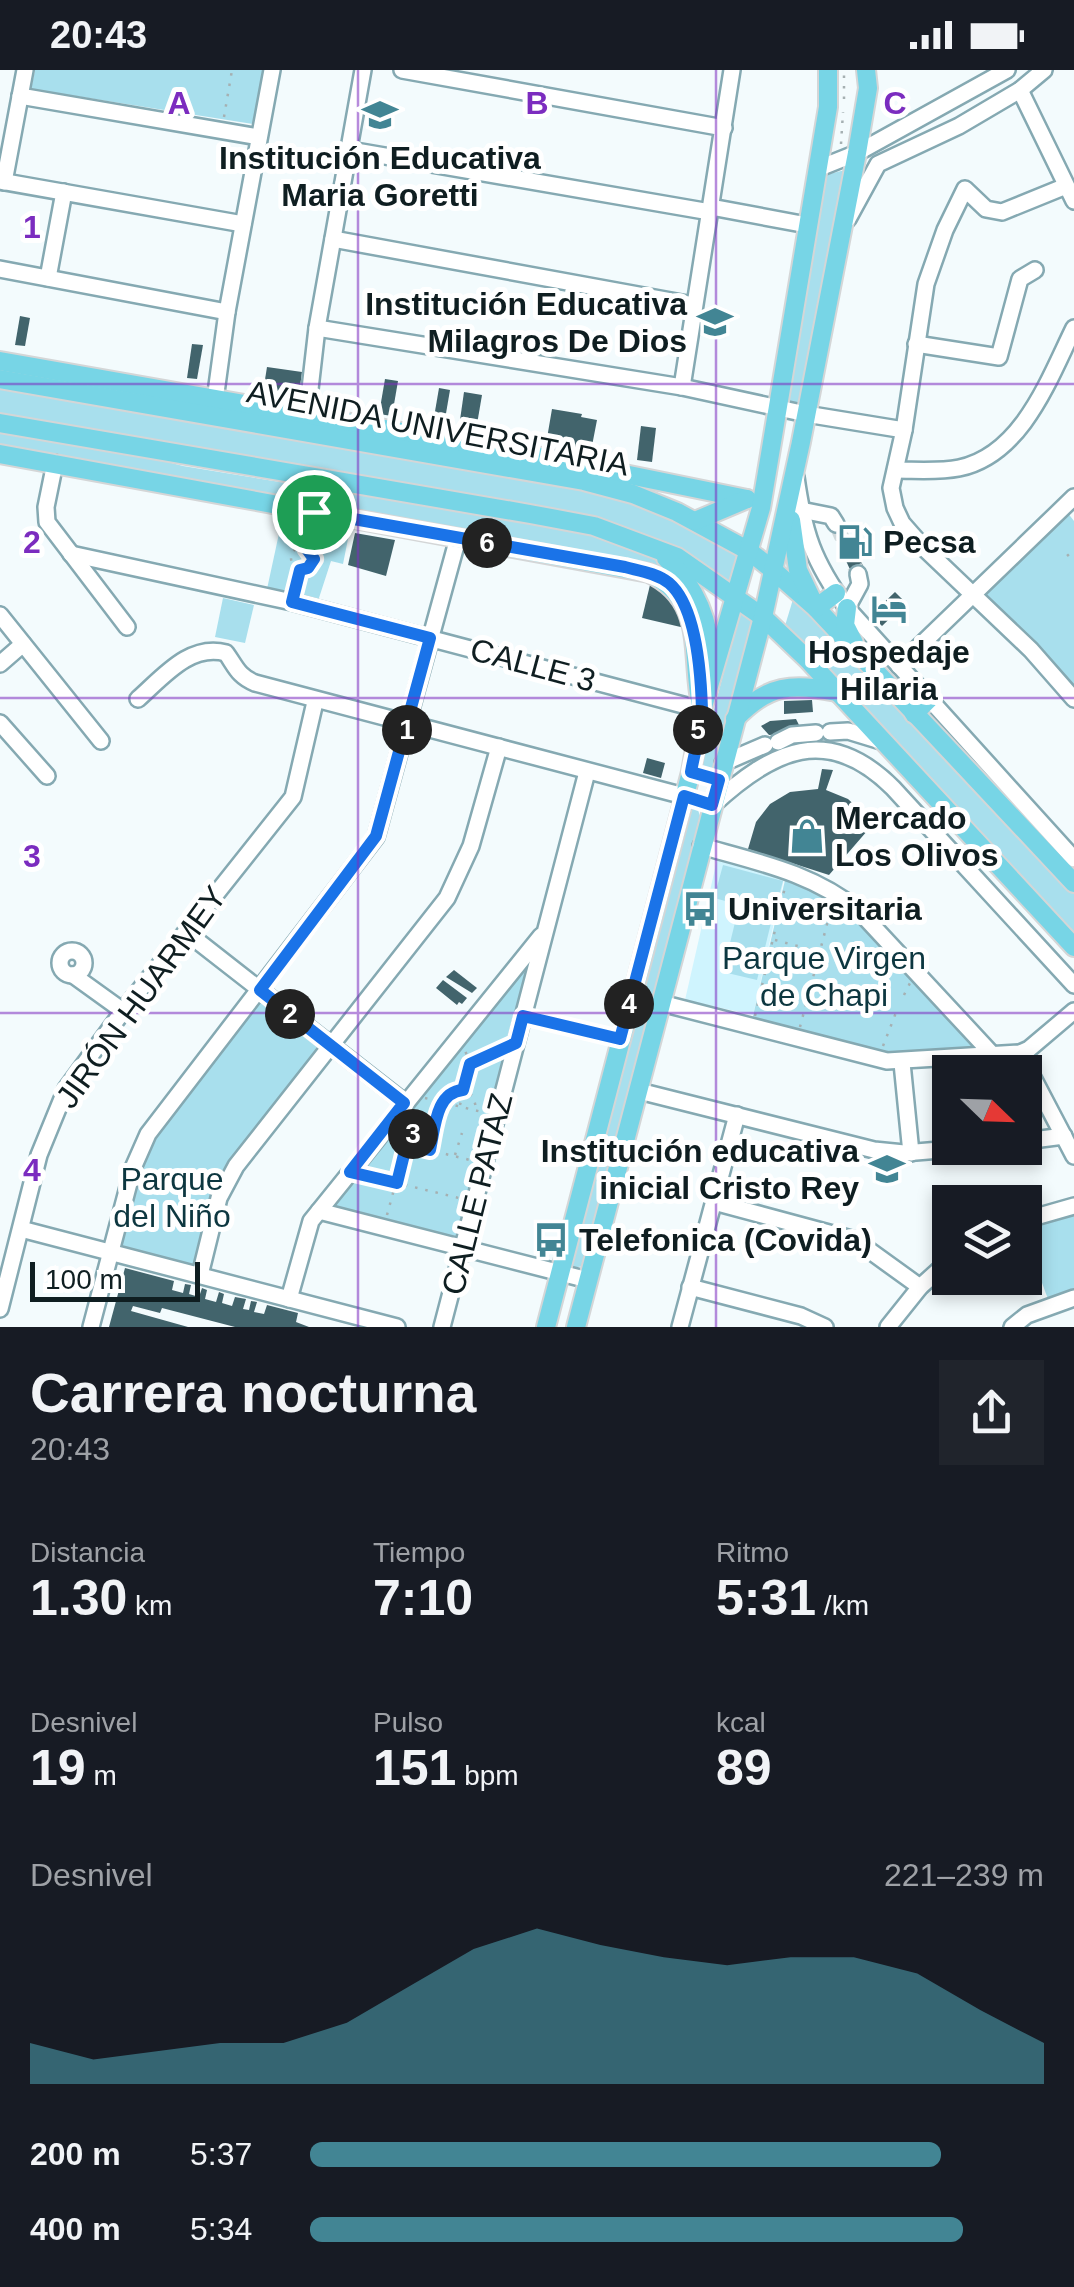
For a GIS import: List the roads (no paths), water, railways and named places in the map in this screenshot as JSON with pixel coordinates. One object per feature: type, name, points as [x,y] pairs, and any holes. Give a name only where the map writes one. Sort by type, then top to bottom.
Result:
[{"type":"main road","points":[[704,703],[749,551],[774,436],[828,107],[828,70]]},
{"type":"main road","points":[[864,661],[845,624],[841,600],[816,608],[794,558],[795,470],[857,153],[868,88],[866,70]]},
{"type":"main road","name":"AVENIDA UNIVERSITARIA","points":[[0,361],[306,415],[396,439]]},
{"type":"main road","name":"AVENIDA UNIVERSITARIA","points":[[0,380],[396,439],[747,498]]},
{"type":"main road","name":"AVENIDA UNIVERSITARIA","points":[[0,422],[594,526],[696,568],[763,617],[1074,947]]},
{"type":"main road","points":[[774,436],[788,436],[801,442]]},
{"type":"main road","points":[[0,454],[625,567],[666,580],[690,615],[704,703]]},
{"type":"main road","name":"AVENIDA UNIVERSITARIA","points":[[512,460],[621,490],[696,521],[749,551],[816,608],[1074,883]]},
{"type":"main road","points":[[696,521],[747,498],[766,475]]},
{"type":"main road","points":[[576,1327],[774,571],[795,505]]},
{"type":"main road","points":[[546,1327],[691,772],[711,661],[707,623],[682,574],[655,548]]},
{"type":"main road","points":[[735,719],[767,692],[782,687],[814,686],[837,692]]},
{"type":"main road","points":[[914,714],[929,699]]},
{"type":"main road","points":[[691,772],[721,772]]},
{"type":"main road","points":[[684,796],[712,805]]},
{"type":"street","points":[[25,70],[2,181],[244,224]]},
{"type":"street","points":[[216,400],[227,312],[272,70]]},
{"type":"street","points":[[306,415],[317,328],[363,70]]},
{"type":"street","points":[[402,70],[456,75],[724,128]]},
{"type":"street","points":[[682,387],[732,70]]},
{"type":"street","points":[[817,169],[857,153],[1007,70]]},
{"type":"street","points":[[840,236],[878,164],[959,126],[1020,90],[1044,70]]},
{"type":"street","points":[[1020,90],[1070,193],[1002,212],[986,209],[966,190],[945,230],[926,284],[892,488],[902,523],[1074,699]]},
{"type":"street","points":[[20,96],[259,137]]},
{"type":"street","points":[[350,150],[808,226]]},
{"type":"street","points":[[48,278],[64,192]]},
{"type":"street","points":[[333,239],[693,304]]},
{"type":"street","points":[[0,269],[227,312]]},
{"type":"street","points":[[916,344],[1000,356],[1020,280],[1035,270]]},
{"type":"street","points":[[317,328],[682,387],[904,430]]},
{"type":"street","points":[[896,470],[959,468],[990,456],[1040,398],[1074,328]]},
{"type":"street","points":[[55,464],[46,516],[51,532],[127,628]]},
{"type":"street","points":[[795,505],[830,516],[836,524]]},
{"type":"street","points":[[795,505],[816,562],[841,600],[1074,859]]},
{"type":"street","points":[[899,666],[1071,507]]},
{"type":"street","points":[[92,1327],[133,1171],[159,1118],[376,836],[458,538]]},
{"type":"street","name":"CALLE 3","points":[[71,554],[292,602],[704,703]]},
{"type":"street","points":[[841,600],[859,579]]},
{"type":"street","points":[[0,614],[101,741]]},
{"type":"street","points":[[0,664],[23,644]]},
{"type":"street","points":[[138,699],[174,666],[206,648],[213,649],[226,653],[244,679],[315,702],[684,796]]},
{"type":"street","name":"JIRÓN HUARMEY","points":[[0,1310],[39,1156],[58,1106],[123,1011],[292,797],[315,702]]},
{"type":"street","points":[[0,723],[47,776]]},
{"type":"street","points":[[721,772],[792,736],[848,731],[884,742]]},
{"type":"street","points":[[200,1275],[220,1194],[236,1166],[447,898],[471,846],[500,748]]},
{"type":"street","points":[[712,805],[743,777],[776,757],[824,750],[853,757],[893,788],[1074,985]]},
{"type":"street","name":"CALLE PATAZ","points":[[442,1327],[587,772]]},
{"type":"street","points":[[701,846],[789,871],[834,891],[858,911],[991,1053]]},
{"type":"street","points":[[186,932],[404,1103]]},
{"type":"street","points":[[289,1299],[307,1231],[319,1211],[544,932]]},
{"type":"street","points":[[73,975],[123,1011]]},
{"type":"street","points":[[662,1003],[902,1063],[1020,1053],[1029,1050],[1074,1011]]},
{"type":"street","points":[[1020,1053],[1074,1156]]},
{"type":"street","points":[[902,1063],[912,1153]]},
{"type":"street","points":[[639,1091],[874,1150],[932,1151]]},
{"type":"street","points":[[680,1327],[737,1115]]},
{"type":"street","points":[[1042,1139],[1064,1136]]},
{"type":"street","points":[[714,1202],[855,1240],[920,1288]]},
{"type":"street","points":[[1042,1215],[1074,1206]]},
{"type":"street","points":[[319,1211],[588,1280]]},
{"type":"street","points":[[21,1229],[397,1327]]},
{"type":"street","points":[[888,1327],[932,1277]]},
{"type":"street","points":[[690,1287],[801,1316],[824,1327]]},
{"type":"street","points":[[1012,1327],[1037,1310],[1074,1298]]},
{"type":"tunnel","points":[[836,524],[858,574]]},
{"type":"place","name":"Institución Educativa Maria Goretti","points":[[380,115]]},
{"type":"place","name":"Institución Educativa Milagros De Dios","points":[[715,322]]},
{"type":"place","name":"Pecsa","points":[[855,542]]},
{"type":"place","name":"Hospedaje Hilaria","points":[[889,609]]},
{"type":"place","name":"Mercado Los Olivos","points":[[807,836]]},
{"type":"place","name":"Universitaria","points":[[700,909]]},
{"type":"place","name":"Institución educativa inicial Cristo Rey","points":[[887,1169]]},
{"type":"place","name":"Telefonica (Covida)","points":[[551,1240]]},
{"type":"park label","name":"Parque Virgen de Chapi","points":[[824,976]]},
{"type":"park label","name":"Parque del Niño","points":[[172,1198]]}]
